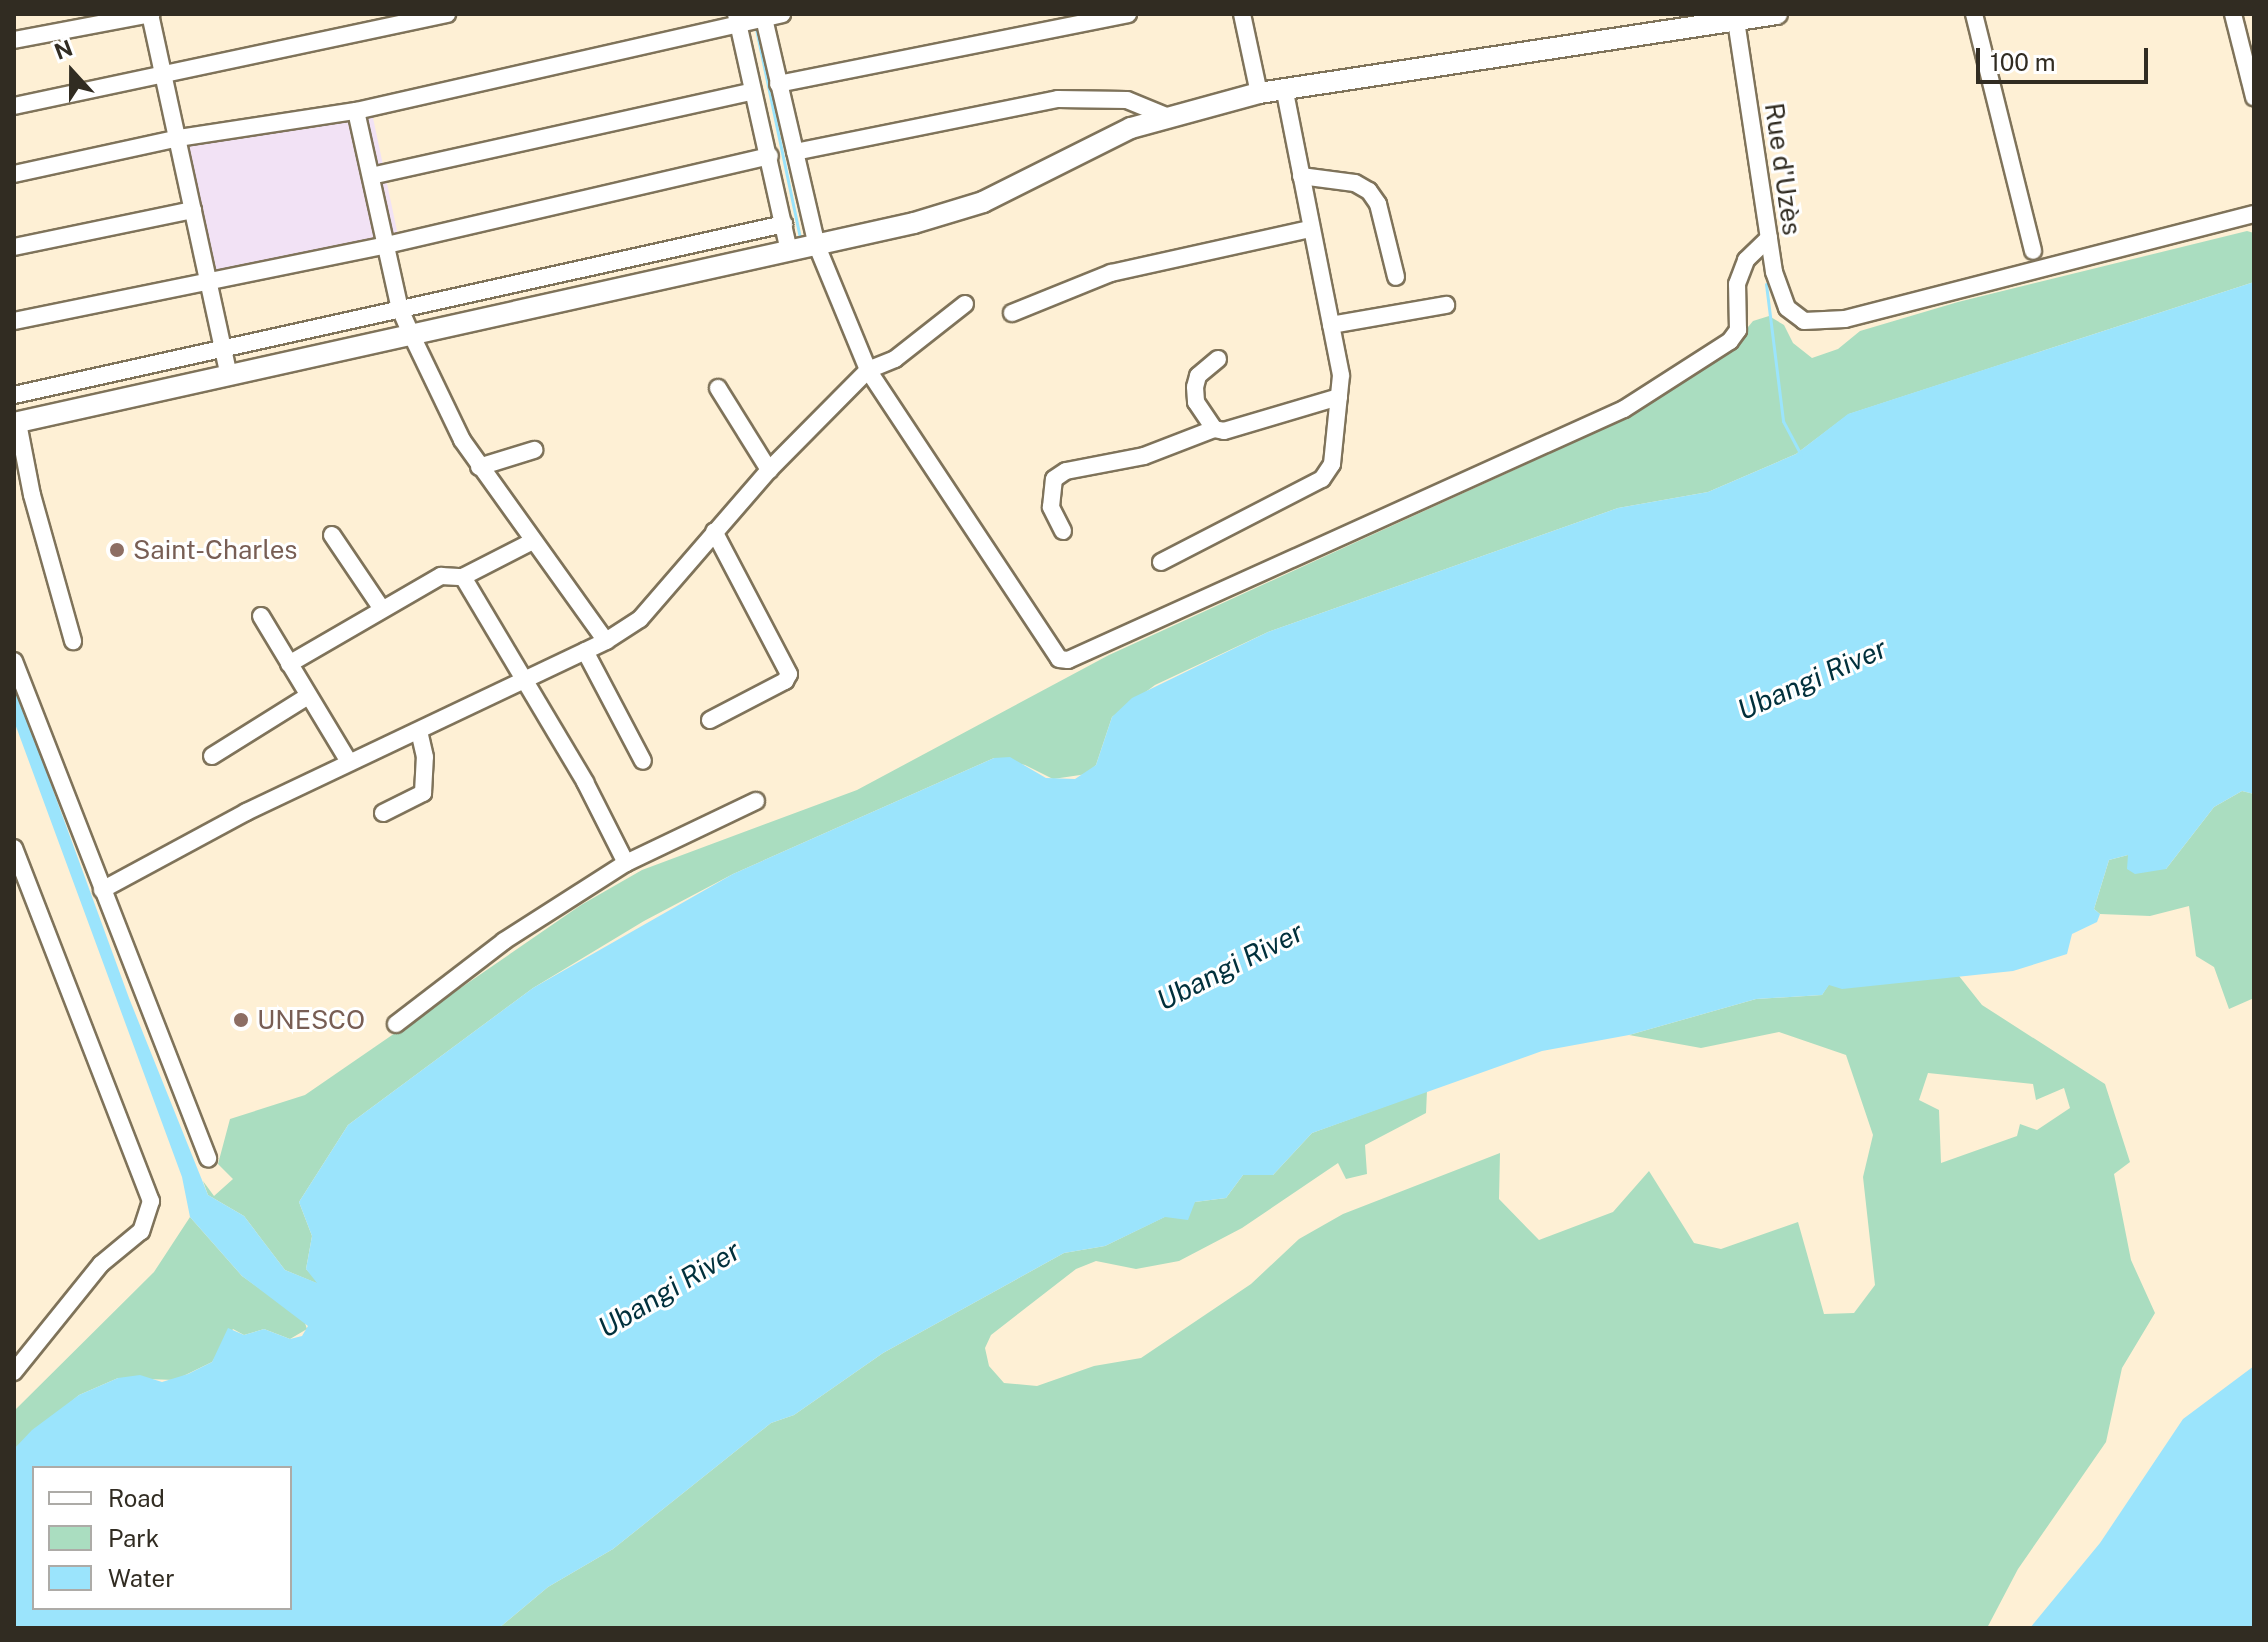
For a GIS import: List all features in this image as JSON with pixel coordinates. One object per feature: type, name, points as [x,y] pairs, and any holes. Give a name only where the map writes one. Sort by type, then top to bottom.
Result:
[{"type":"main road","points":[[16,423],[817,246],[983,202],[1166,116],[1259,93],[1707,19],[1777,14]]},
{"type":"street","points":[[14,40],[151,14],[229,376]]},
{"type":"street","points":[[14,106],[447,14]]},
{"type":"street","points":[[14,174],[179,138],[356,111],[737,18],[782,14]]},
{"type":"street","points":[[778,84],[1128,14]]},
{"type":"street","points":[[1242,14],[1259,93]]},
{"type":"street","points":[[1974,14],[2033,251]]},
{"type":"street","points":[[2233,14],[2254,97]]},
{"type":"street","points":[[764,16],[817,246],[868,370],[1051,653],[1068,660],[1636,402],[1730,341],[1738,330],[1737,284],[1746,260],[1769,238]]},
{"type":"street","name":"Rue d'Uzès","points":[[1736,17],[1779,294],[1804,321],[1845,319],[2254,214]]},
{"type":"street","points":[[737,18],[789,251]]},
{"type":"street","points":[[1161,562],[1322,479],[1332,464],[1339,397],[1331,325],[1309,229],[1284,88]]},
{"type":"street","points":[[371,176],[753,91]]},
{"type":"street","points":[[795,152],[1058,99],[1127,100],[1166,116]]},
{"type":"street","points":[[356,111],[400,309],[412,336],[479,467],[606,641]]},
{"type":"street","points":[[14,321],[387,245],[770,156]]},
{"type":"street","points":[[1301,176],[1355,183],[1369,191],[1378,204],[1396,277]]},
{"type":"street","points":[[14,247],[193,210]]},
{"type":"street","points":[[14,395],[784,224]]},
{"type":"street","points":[[1012,313],[1111,273],[1309,229]]},
{"type":"street","points":[[102,890],[349,762],[419,732],[606,641],[656,603],[714,531],[769,470],[868,370],[895,359],[965,304]]},
{"type":"street","points":[[1331,325],[1446,305]]},
{"type":"street","points":[[1214,429],[1200,410],[1195,387],[1198,376],[1218,359]]},
{"type":"street","points":[[718,388],[769,470]]},
{"type":"street","points":[[1063,531],[1051,507],[1054,479],[1066,471],[1144,456],[1214,429],[1224,431],[1339,397]]},
{"type":"street","points":[[16,423],[32,495],[73,641]]},
{"type":"street","points":[[479,467],[534,450]]},
{"type":"street","points":[[710,720],[789,674],[714,531]]},
{"type":"street","points":[[332,535],[382,609]]},
{"type":"street","points":[[289,664],[441,576],[463,577],[531,542]]},
{"type":"street","points":[[463,577],[525,679],[626,863]]},
{"type":"street","points":[[261,616],[349,762]]},
{"type":"street","points":[[585,651],[643,761]]},
{"type":"street","points":[[14,661],[208,1158]]},
{"type":"street","points":[[212,756],[308,696]]},
{"type":"street","points":[[383,813],[423,793],[425,757],[419,732]]},
{"type":"street","points":[[396,1024],[504,941],[626,863],[756,801]]},
{"type":"street","points":[[14,848],[151,1201],[141,1231],[101,1264],[14,1372]]},
{"type":"shaded area","points":[[369,99],[401,251],[212,291],[180,139]]},
{"type":"green space","points":[[2247,231],[2254,233],[2254,282],[1849,414],[1796,454],[1708,492],[1618,508],[1268,632],[1155,685],[1112,717],[1096,765],[1087,774],[1053,779],[1025,765],[994,758],[733,874],[644,921],[533,988],[348,1125],[299,1202],[312,1236],[306,1269],[321,1285],[285,1270],[244,1216],[208,1195],[203,1181],[214,1196],[233,1179],[218,1164],[230,1119],[305,1095],[581,905],[642,870],[857,790],[1109,655],[1597,432],[1673,389],[1731,348],[1753,321],[1769,316],[1784,325],[1793,343],[1812,358],[1838,349],[1860,331],[1958,302]]},
{"type":"green space","points":[[2242,791],[2254,794],[2254,998],[2229,1009],[2214,967],[2196,956],[2189,906],[2150,916],[2100,914],[2094,909],[2109,860],[2128,855],[2166,869],[2214,807]]},
{"type":"green space","points":[[1959,976],[1982,1005],[2105,1084],[2130,1162],[2114,1174],[2131,1260],[2155,1313],[2122,1368],[2106,1442],[2018,1569],[1987,1628],[499,1628],[548,1587],[613,1549],[771,1423],[794,1415],[883,1353],[1064,1253],[1105,1246],[1195,1202],[1226,1198],[1243,1175],[1273,1175],[1312,1133],[1427,1091],[1426,1113],[1365,1145],[1367,1174],[1346,1179],[1338,1163],[1242,1228],[1179,1261],[1136,1269],[1096,1261],[1076,1269],[991,1335],[985,1348],[989,1366],[1004,1383],[1037,1386],[1094,1366],[1141,1358],[1251,1284],[1299,1239],[1343,1214],[1500,1153],[1499,1199],[1539,1240],[1613,1212],[1649,1171],[1694,1243],[1721,1249],[1798,1222],[1824,1314],[1854,1313],[1875,1285],[1863,1177],[1873,1135],[1846,1055],[1779,1032],[1701,1048],[1629,1035],[1756,999],[1822,995],[1829,984],[1842,988]],"holes":[[[1928,1073],[2033,1084],[2036,1100],[2064,1088],[2070,1108],[2037,1130],[2020,1124],[2017,1136],[1941,1163],[1939,1110],[1919,1100]]]},
{"type":"green space","points":[[190,1217],[242,1276],[304,1320],[307,1329],[290,1339],[264,1329],[244,1335],[233,1329],[212,1362],[175,1380],[118,1378],[79,1395],[14,1449],[14,1411],[154,1272]]},
{"type":"water","name":"Ubangi River","points":[[2254,282],[2254,794],[2242,791],[2214,807],[2166,869],[2135,874],[2127,869],[2128,855],[2109,860],[2094,909],[2100,914],[2097,922],[2072,934],[2067,954],[2013,971],[1842,989],[1829,985],[1822,995],[1756,999],[1629,1035],[1542,1051],[1312,1133],[1273,1175],[1243,1175],[1226,1198],[1195,1202],[1188,1220],[1165,1217],[1105,1246],[1064,1253],[883,1353],[794,1415],[771,1423],[613,1549],[548,1587],[499,1628],[14,1628],[14,1449],[32,1430],[79,1395],[118,1378],[140,1375],[162,1382],[212,1362],[228,1328],[244,1335],[264,1329],[290,1339],[302,1336],[308,1326],[242,1276],[190,1217],[182,1177],[14,721],[14,683],[129,998],[208,1195],[244,1216],[285,1270],[317,1283],[306,1269],[312,1236],[299,1202],[348,1125],[533,988],[733,874],[994,758],[1010,757],[1046,778],[1075,779],[1096,765],[1112,717],[1132,698],[1268,632],[1618,508],[1708,492],[1796,454],[1848,414]]},
{"type":"water","points":[[2254,1366],[2254,1628],[2030,1628],[2100,1543],[2183,1419]]},
{"type":"waterway","points":[[18,31],[103,14]]},
{"type":"waterway","points":[[756,29],[801,242]]},
{"type":"waterway","points":[[1766,284],[1783,421],[1801,455]]},
{"type":"place","name":"Saint-Charles","points":[[117,550]]},
{"type":"place","name":"UNESCO","points":[[241,1020]]}]
